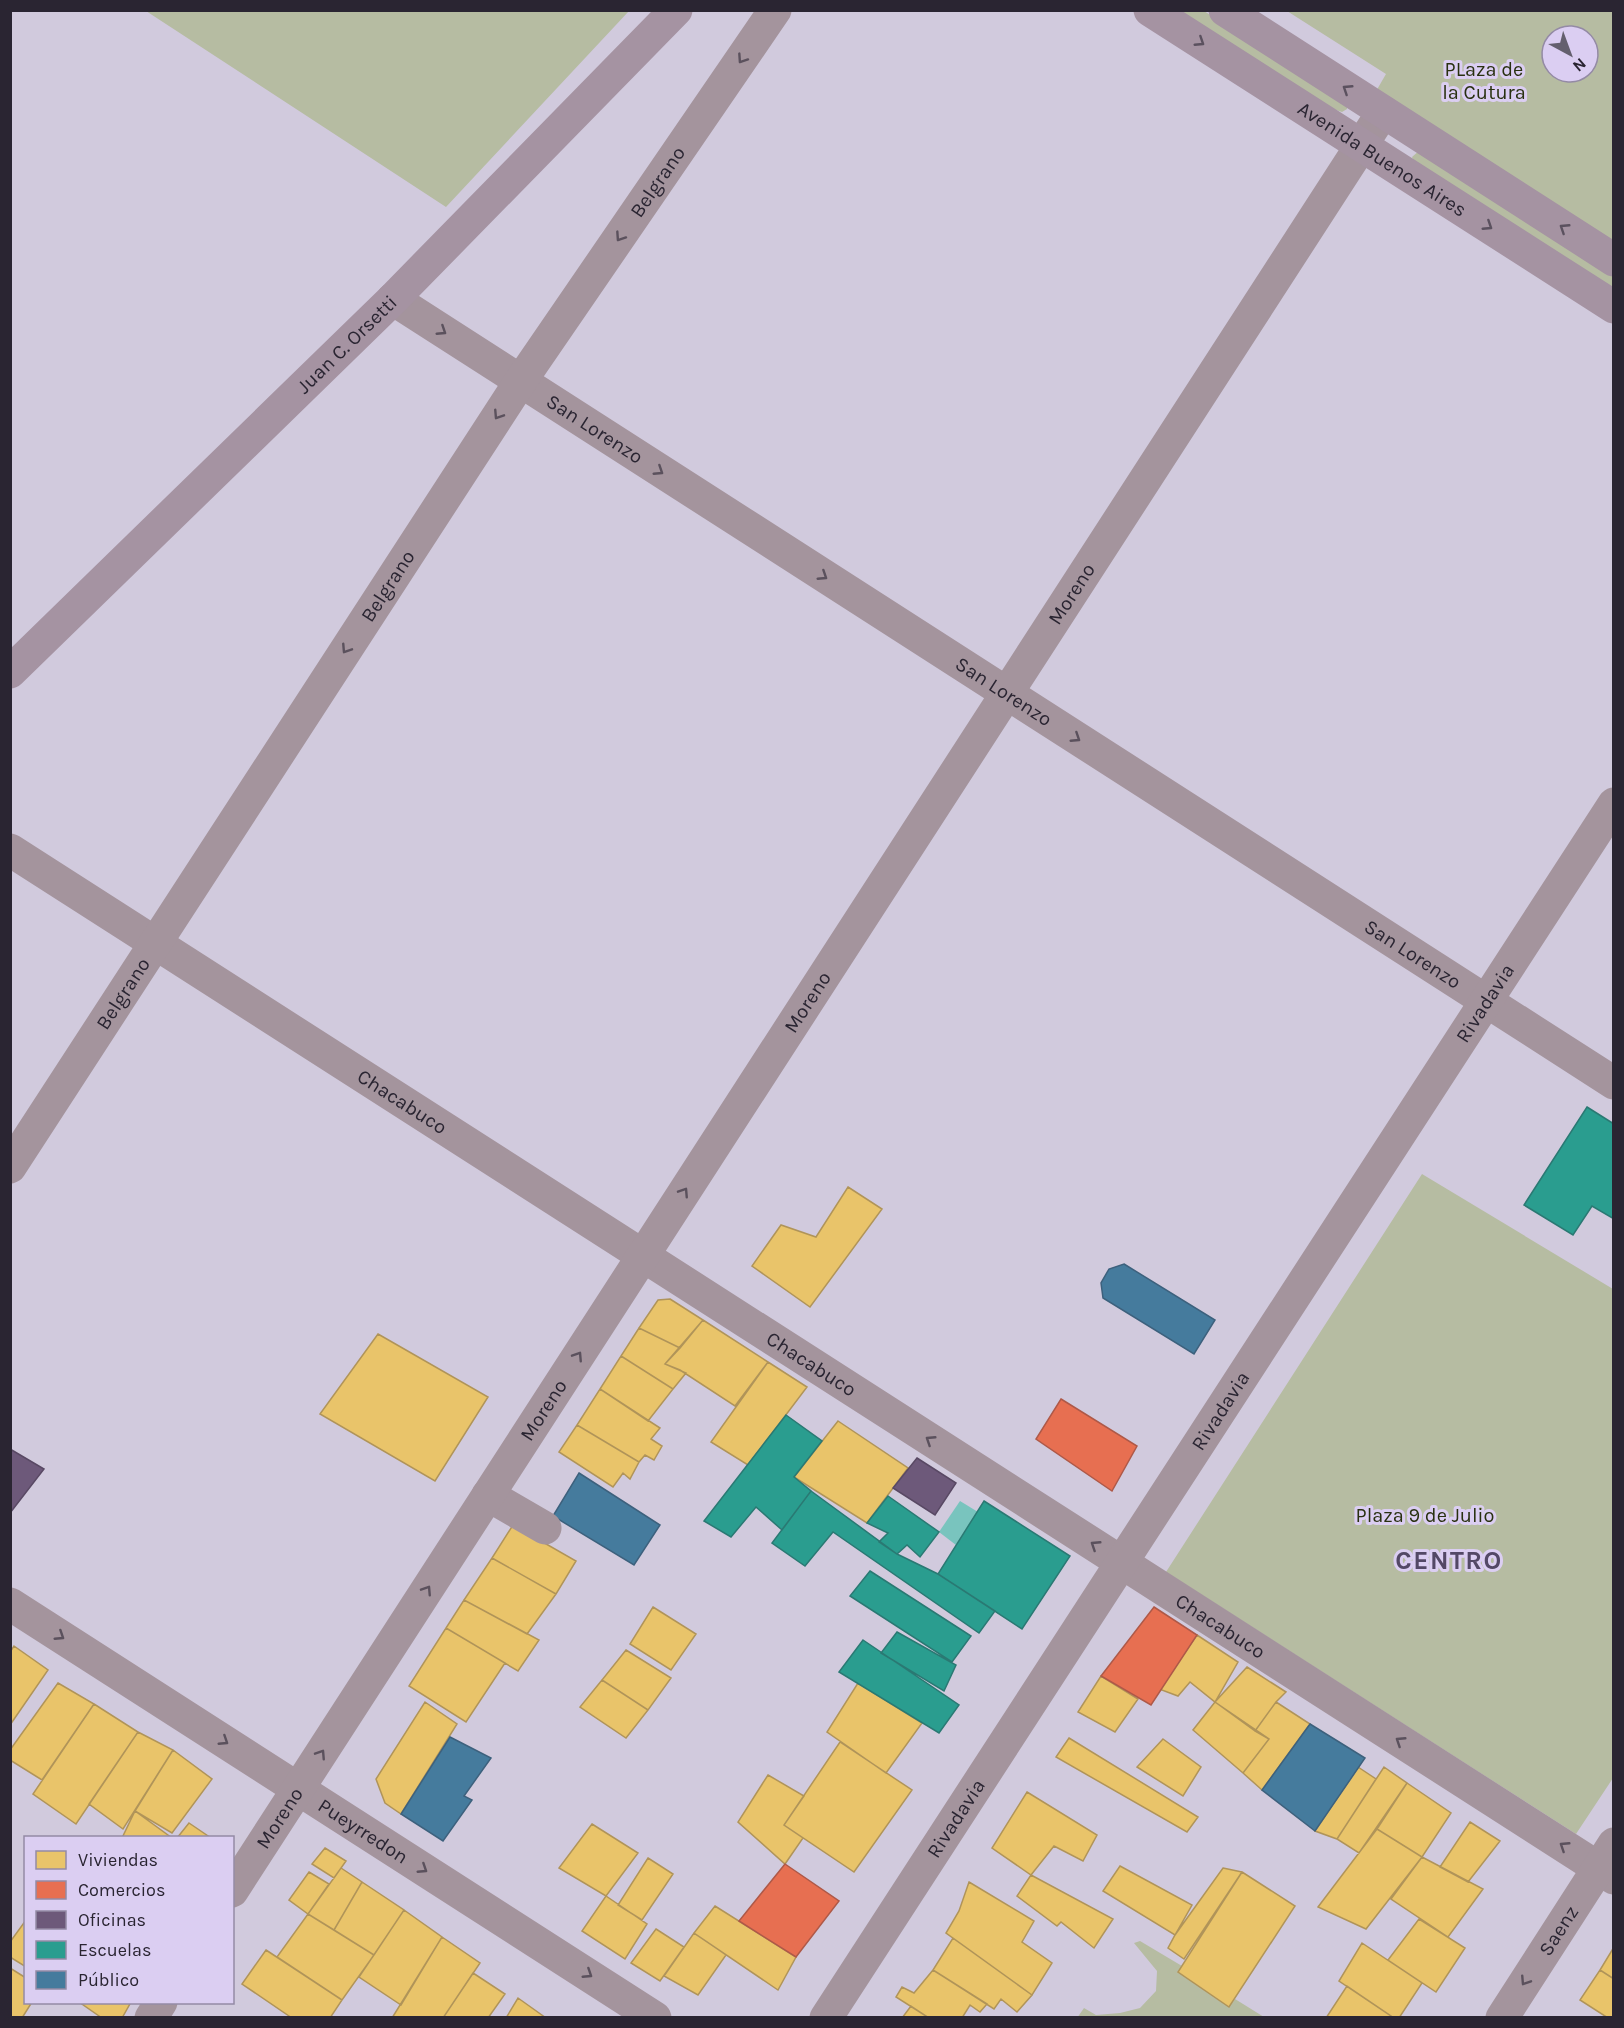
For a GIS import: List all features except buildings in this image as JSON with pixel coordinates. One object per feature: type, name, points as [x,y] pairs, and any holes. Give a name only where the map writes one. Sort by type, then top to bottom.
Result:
[{"type":"main road","name":"Juan C. Orsetti","points":[[10,672],[393,300],[676,10]]},
{"type":"main road","name":"Avenida Buenos Aires","points":[[1150,10],[1614,307]]},
{"type":"main road","name":"Avenida Buenos Aires","points":[[1225,10],[1614,260]]},
{"type":"street","name":"Belgrano","points":[[10,1167],[520,382],[775,10]]},
{"type":"street","name":"Moreno","points":[[234,1889],[1383,112]]},
{"type":"street","name":"San Lorenzo","points":[[393,300],[1614,1083]]},
{"type":"street","name":"Rivadavia","points":[[825,2018],[1614,804]]},
{"type":"street","name":"Chacabuco","points":[[10,850],[1121,1562],[1608,1863]]},
{"type":"street","points":[[488,1495],[546,1528]]},
{"type":"street","name":"Pueyrredon","points":[[10,1604],[655,2018]]},
{"type":"street","name":"Saenz","points":[[1502,2018],[1608,1863]]},
{"type":"street","points":[[151,2018],[160,2004]]},
{"type":"green space","points":[[146,11],[629,11],[446,207]]},
{"type":"green space","points":[[1178,11],[1204,11],[1347,102],[1347,109],[1342,112],[1333,109]]},
{"type":"green space","name":"PLaza de la Cutura","points":[[1287,11],[1613,11],[1613,241],[1375,93],[1386,74]]},
{"type":"green space","points":[[1420,150],[1613,274],[1613,291],[1414,162],[1412,157]]},
{"type":"green space","name":"Plaza 9 de Julio","points":[[1422,1174],[1613,1289],[1613,1778],[1576,1834],[1166,1572]]},
{"type":"green space","points":[[1140,1941],[1182,1966],[1178,1972],[1229,2007],[1235,1999],[1264,2017],[1077,2018],[1084,2008],[1096,2015],[1140,2008],[1156,1991],[1157,1971],[1134,1943]]},
{"type":"shaded area","points":[[960,1501],[978,1512],[956,1545],[939,1532]]},
{"type":"district","name":"CENTRO","points":[[1449,1560]]}]
